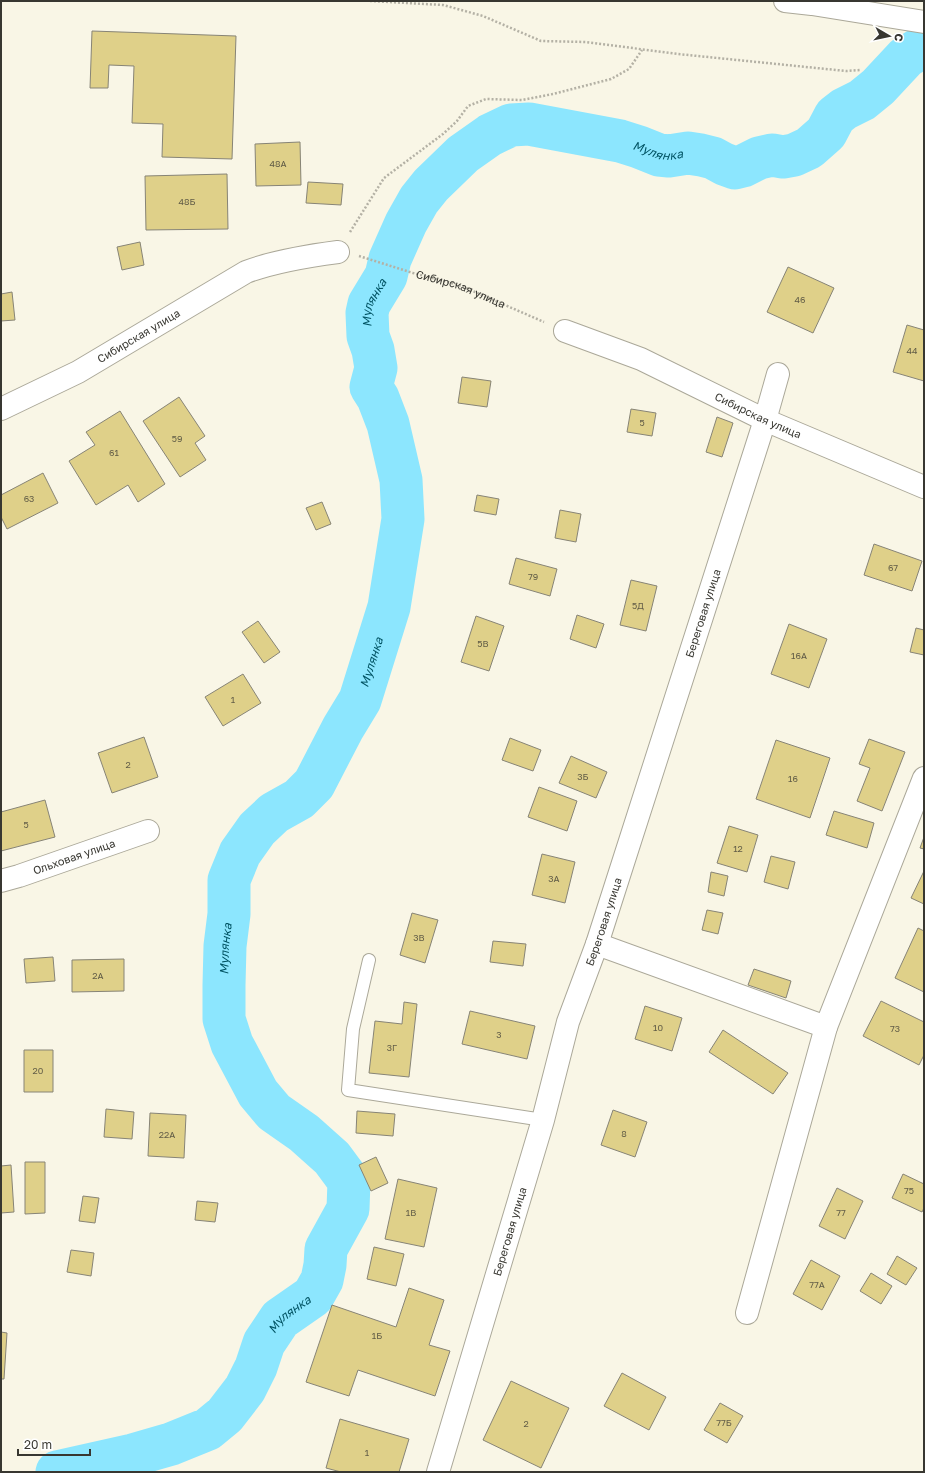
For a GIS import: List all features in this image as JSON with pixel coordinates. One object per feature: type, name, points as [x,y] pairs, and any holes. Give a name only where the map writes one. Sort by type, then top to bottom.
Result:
[{"type":"main road","points":[[785,1],[924,22]]},
{"type":"main road","name":"Сибирская улица","points":[[1,409],[78,372],[246,272],[260,266],[292,259],[341,252]]},
{"type":"main road","name":"Сибирская улица","points":[[564,331],[641,358],[765,420],[924,487]]},
{"type":"main road","name":"Береговая улица","points":[[438,1472],[543,1120],[568,1022],[597,944],[765,420],[778,374]]},
{"type":"main road","points":[[747,1314],[826,1026],[924,778]]},
{"type":"main road","name":"Ольховая улица","points":[[1,881],[148,831]]},
{"type":"main road","points":[[597,944],[826,1026]]},
{"type":"lane","points":[[369,960],[353,1029],[348,1090],[543,1120]]},
{"type":"path","points":[[370,1],[443,5],[483,16],[541,41],[586,42],[678,54],[846,71],[860,70]]},
{"type":"path","points":[[341,252],[344,242],[384,178],[443,134],[468,106],[486,99],[522,100],[553,94],[611,79],[628,68],[642,50]]},
{"type":"path","name":"Сибирская улица","points":[[341,252],[459,285],[564,331]]},
{"type":"building","points":[[92,31],[236,36],[232,159],[162,157],[163,124],[132,123],[134,66],[109,65],[108,88],[90,88]]},
{"type":"building","points":[[300,142],[301,185],[256,186],[255,144]]},
{"type":"building","points":[[227,174],[228,229],[146,230],[145,176]]},
{"type":"building","points":[[308,182],[343,184],[341,205],[306,203]]},
{"type":"building","points":[[140,242],[144,265],[122,270],[117,247]]},
{"type":"building","points":[[788,267],[834,288],[813,333],[767,312]]},
{"type":"building","points":[[12,292],[15,320],[1,321],[1,294]]},
{"type":"building","points":[[907,325],[924,330],[924,381],[893,372]]},
{"type":"building","points":[[462,377],[491,381],[487,407],[458,403]]},
{"type":"building","points":[[179,397],[205,436],[195,443],[206,460],[180,477],[143,421]]},
{"type":"building","points":[[631,409],[656,413],[652,436],[627,432]]},
{"type":"building","points":[[120,411],[165,484],[138,502],[128,485],[96,505],[69,461],[95,445],[86,432]]},
{"type":"building","points":[[717,417],[733,423],[722,457],[706,452]]},
{"type":"building","points":[[43,473],[58,503],[7,529],[1,517],[1,495]]},
{"type":"building","points":[[477,495],[499,499],[496,515],[474,511]]},
{"type":"building","points":[[322,502],[331,524],[316,530],[306,508]]},
{"type":"building","points":[[560,510],[581,514],[576,542],[555,538]]},
{"type":"building","points":[[874,544],[922,561],[912,591],[864,575]]},
{"type":"building","points":[[516,558],[557,569],[550,596],[509,584]]},
{"type":"building","points":[[631,580],[657,586],[646,631],[620,625]]},
{"type":"building","points":[[577,615],[604,624],[596,648],[570,639]]},
{"type":"building","points":[[476,616],[504,626],[489,671],[461,662]]},
{"type":"building","points":[[258,621],[280,652],[264,663],[242,632]]},
{"type":"building","points":[[789,624],[827,639],[809,688],[771,674]]},
{"type":"building","points":[[916,628],[924,630],[924,655],[910,652]]},
{"type":"building","points":[[243,674],[261,703],[223,726],[205,697]]},
{"type":"building","points":[[144,737],[158,777],[112,793],[98,753]]},
{"type":"building","points":[[510,738],[541,750],[533,771],[502,760]]},
{"type":"building","points":[[869,739],[905,752],[882,811],[857,801],[870,768],[859,764]]},
{"type":"building","points":[[776,740],[830,758],[810,818],[756,799]]},
{"type":"building","points":[[571,756],[607,772],[596,798],[559,783]]},
{"type":"building","points":[[539,787],[577,801],[567,831],[528,817]]},
{"type":"building","points":[[45,800],[55,837],[1,851],[1,812]]},
{"type":"building","points":[[834,811],[874,823],[867,848],[826,835]]},
{"type":"building","points":[[729,826],[758,835],[747,872],[717,863]]},
{"type":"building","points":[[924,837],[924,849],[920,848]]},
{"type":"building","points":[[542,854],[575,862],[565,903],[532,895]]},
{"type":"building","points":[[771,856],[795,862],[788,889],[764,882]]},
{"type":"building","points":[[924,871],[924,904],[911,898]]},
{"type":"building","points":[[711,872],[728,876],[724,896],[708,892]]},
{"type":"building","points":[[707,910],[723,913],[718,934],[702,930]]},
{"type":"building","points":[[412,913],[438,920],[425,963],[400,955]]},
{"type":"building","points":[[918,928],[924,931],[924,992],[895,978]]},
{"type":"building","points":[[493,941],[526,944],[523,966],[490,962]]},
{"type":"building","points":[[53,957],[55,981],[26,983],[24,959]]},
{"type":"building","points":[[124,959],[124,991],[72,992],[72,960]]},
{"type":"building","points":[[754,969],[791,981],[786,998],[748,985]]},
{"type":"building","points":[[881,1001],[924,1022],[924,1055],[919,1065],[863,1036]]},
{"type":"building","points":[[404,1002],[417,1004],[409,1077],[369,1073],[375,1021],[402,1024]]},
{"type":"building","points":[[645,1006],[682,1018],[672,1051],[635,1039]]},
{"type":"building","points":[[470,1011],[535,1026],[527,1059],[462,1044]]},
{"type":"building","points":[[723,1030],[788,1073],[773,1094],[709,1052]]},
{"type":"building","points":[[24,1050],[53,1050],[53,1092],[24,1092]]},
{"type":"building","points":[[106,1109],[134,1112],[132,1139],[104,1137]]},
{"type":"building","points":[[613,1110],[647,1122],[635,1157],[601,1145]]},
{"type":"building","points":[[357,1111],[395,1114],[393,1136],[356,1133]]},
{"type":"building","points":[[150,1113],[186,1115],[184,1158],[148,1156]]},
{"type":"building","points":[[376,1157],[388,1183],[371,1191],[359,1165]]},
{"type":"building","points":[[25,1162],[45,1162],[45,1213],[25,1214]]},
{"type":"building","points":[[11,1165],[14,1212],[1,1213],[1,1166]]},
{"type":"building","points":[[903,1174],[924,1184],[924,1208],[922,1212],[892,1198]]},
{"type":"building","points":[[398,1179],[437,1188],[424,1247],[385,1239]]},
{"type":"building","points":[[837,1188],[863,1201],[845,1239],[819,1226]]},
{"type":"building","points":[[83,1196],[99,1198],[95,1223],[79,1221]]},
{"type":"building","points":[[197,1201],[218,1203],[215,1222],[195,1220]]},
{"type":"building","points":[[374,1247],[404,1254],[396,1286],[367,1279]]},
{"type":"building","points":[[71,1250],[94,1253],[91,1276],[67,1272]]},
{"type":"building","points":[[897,1256],[917,1268],[906,1285],[887,1274]]},
{"type":"building","points":[[811,1260],[840,1276],[822,1310],[793,1294]]},
{"type":"building","points":[[871,1273],[892,1286],[881,1304],[860,1291]]},
{"type":"building","points":[[409,1288],[444,1300],[429,1345],[450,1351],[435,1396],[358,1370],[349,1396],[306,1382],[332,1305],[396,1327]]},
{"type":"building","points":[[1,1332],[7,1333],[4,1379],[1,1379]]},
{"type":"building","points":[[622,1373],[666,1397],[649,1430],[604,1406]]},
{"type":"building","points":[[511,1381],[569,1408],[541,1468],[483,1440]]},
{"type":"building","points":[[720,1403],[743,1416],[727,1443],[704,1430]]},
{"type":"building","points":[[340,1419],[409,1439],[399,1472],[341,1472],[326,1468]]},
{"type":"waterway","name":"Мулянка","points":[[57,1472],[133,1455],[171,1444],[208,1429],[225,1415],[245,1389],[256,1367],[264,1343],[280,1319],[313,1296],[322,1280],[326,1249],[348,1209],[349,1181],[332,1158],[304,1133],[274,1112],[258,1093],[232,1044],[224,1019],[225,946],[229,914],[229,880],[240,853],[257,829],[274,813],[299,799],[314,784],[343,728],[360,700],[389,607],[403,519],[401,480],[388,424],[378,398],[371,387],[376,368],[373,350],[368,336],[367,313],[369,304],[386,276],[390,259],[406,223],[419,200],[431,185],[463,154],[490,135],[511,125],[529,124],[620,141],[659,155],[669,156],[688,153],[701,155],[713,158],[735,168],[743,166],[759,158],[772,155],[783,157],[794,155],[809,148],[826,133],[835,116],[844,109],[862,100],[878,87],[906,57],[924,46]]}]
